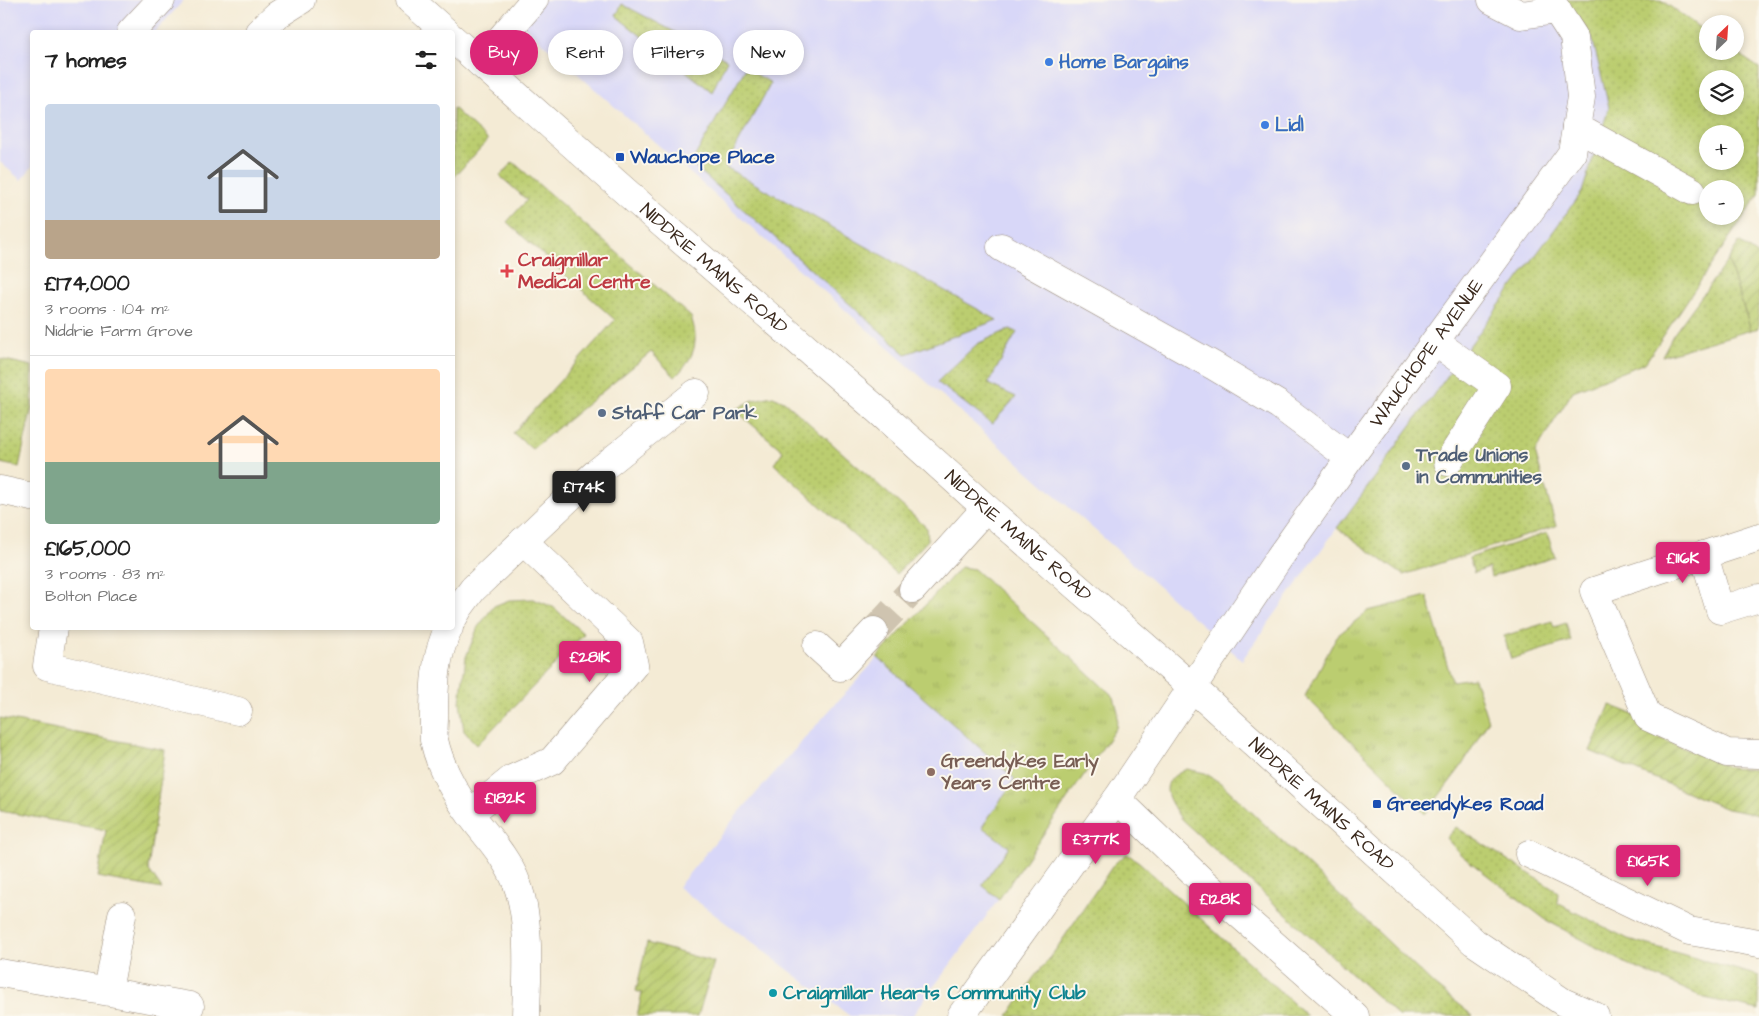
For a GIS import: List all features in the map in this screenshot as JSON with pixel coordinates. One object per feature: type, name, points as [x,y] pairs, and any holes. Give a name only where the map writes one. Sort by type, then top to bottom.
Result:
[{"type":"street","points":[[132,30],[161,0]]},
{"type":"street","points":[[261,30],[277,15],[301,0]]},
{"type":"street","points":[[410,0],[444,30]]},
{"type":"street","points":[[508,30],[534,0]]},
{"type":"street","points":[[1492,0],[1521,15],[1553,5]]},
{"type":"street","name":"WAUCHOPE AVENUE","points":[[961,1016],[1117,799],[1279,558],[1572,153],[1581,97],[1574,37],[1553,5]]},
{"type":"street","name":"NIDDRIE MAINS ROAD","points":[[455,41],[470,54]]},
{"type":"street","name":"NIDDRIE MAINS ROAD","points":[[494,75],[1193,688],[1474,942],[1563,1002],[1595,1016]]},
{"type":"street","points":[[1576,126],[1692,191]]},
{"type":"street","points":[[1001,247],[1280,405],[1350,458]]},
{"type":"street","points":[[1435,342],[1498,386],[1448,462]]},
{"type":"street","points":[[455,614],[473,589],[596,473],[696,393]]},
{"type":"street","points":[[0,490],[30,497]]},
{"type":"street","points":[[913,589],[986,508]]},
{"type":"street","points":[[1759,537],[1594,591],[1648,717],[1727,753],[1759,754]]},
{"type":"street","points":[[470,813],[512,779],[552,761],[634,665],[629,642],[523,541]]},
{"type":"street","points":[[1704,555],[1720,610],[1759,598]]},
{"type":"street","points":[[53,630],[47,666],[238,711]]},
{"type":"street","points":[[448,630],[437,670],[434,693],[434,738],[447,778],[470,813],[504,858],[517,884],[525,928],[526,1016]]},
{"type":"street","points":[[817,646],[840,667],[874,631]]},
{"type":"street","points":[[1117,799],[1204,883],[1355,1016]]},
{"type":"street","points":[[1529,854],[1689,931],[1759,943]]},
{"type":"street","points":[[108,992],[122,915]]},
{"type":"street","points":[[0,973],[190,1006]]},
{"type":"shaded area","points":[[0,0],[184,0],[157,30],[30,30],[30,169],[21,180],[0,162]]},
{"type":"shaded area","points":[[543,0],[1565,0],[1592,37],[1609,107],[1582,192],[1242,660],[579,75],[623,75],[623,30],[548,30],[548,48],[538,39],[538,30],[528,30],[521,24]]},
{"type":"shaded area","name":"Greendykes Early Years Centre","points":[[961,567],[974,569],[1114,697],[1118,712],[1116,728],[999,899],[912,1016],[850,1016],[678,887],[737,815],[828,712]]},
{"type":"green space","points":[[1565,0],[1661,0],[1699,27],[1699,60],[1744,60],[1744,58],[1759,68],[1759,194],[1744,216],[1744,180],[1699,180],[1699,225],[1738,225],[1645,363],[1573,391],[1535,452],[1556,526],[1403,575],[1337,528],[1582,192],[1609,107],[1592,37]]},
{"type":"green space","points":[[622,4],[671,30],[634,30],[616,16]]},
{"type":"green space","points":[[723,58],[727,60],[723,69]]},
{"type":"green space","points":[[691,75],[720,75],[712,92]]},
{"type":"green space","points":[[742,75],[758,75],[771,83],[725,167],[997,320],[906,354],[691,163]]},
{"type":"green space","points":[[455,110],[488,140],[455,176]]},
{"type":"green space","points":[[513,162],[691,317],[695,335],[694,350],[691,357],[675,377],[651,352],[532,449],[513,433],[615,320],[507,222],[527,200],[500,176]]},
{"type":"green space","points":[[1739,242],[1759,256],[1759,328],[1751,330],[1728,260]]},
{"type":"green space","points":[[1728,260],[1751,330],[1662,356],[1673,335]]},
{"type":"green space","points":[[1010,329],[1017,332],[988,384],[1016,397],[992,424],[937,382],[977,344]]},
{"type":"green space","points":[[0,359],[30,366],[30,416],[19,467],[0,463]]},
{"type":"green space","points":[[773,396],[784,401],[927,528],[928,540],[896,574],[774,464],[783,451],[735,410],[753,400]]},
{"type":"green space","points":[[1547,533],[1555,557],[1491,577],[1489,568],[1474,573],[1469,558]]},
{"type":"green space","points":[[961,567],[974,569],[1114,697],[1118,712],[1116,728],[999,899],[982,885],[1009,847],[982,827],[1015,779],[877,657]]},
{"type":"green space","points":[[1427,596],[1452,681],[1474,678],[1488,721],[1461,767],[1425,814],[1305,696],[1337,636],[1368,611]]},
{"type":"green space","points":[[533,599],[553,607],[584,634],[477,745],[464,731],[460,702],[466,657],[478,627],[494,606],[509,600]]},
{"type":"green space","points":[[1552,621],[1554,627],[1566,623],[1571,641],[1511,659],[1504,636]]},
{"type":"green space","points":[[1610,705],[1635,715],[1645,732],[1731,768],[1759,770],[1759,815],[1727,809],[1590,751]]},
{"type":"green space","points":[[0,718],[165,750],[148,869],[162,889],[98,877],[106,830],[0,811]]},
{"type":"green space","points":[[1187,769],[1205,773],[1222,784],[1435,986],[1473,1016],[1398,1016],[1181,819],[1167,791],[1171,779]]},
{"type":"green space","points":[[1456,827],[1558,892],[1557,903],[1628,939],[1759,976],[1759,1010],[1705,998],[1627,964],[1546,920],[1461,855],[1446,838]]},
{"type":"green space","points":[[1127,854],[1139,862],[1307,1016],[1008,1016],[1114,864]]},
{"type":"green space","points":[[647,943],[714,962],[698,1016],[637,1016],[642,993],[636,991]]},
{"type":"tunnel","points":[[874,631],[913,589]]},
{"type":"place","name":"Home Bargains","points":[[1049,62]]},
{"type":"place","name":"Lidl","points":[[1265,125]]},
{"type":"place","name":"Wauchope Place","points":[[620,157]]},
{"type":"place","name":"Craigmillar Medical Centre","points":[[507,271]]},
{"type":"place","name":"Staff Car Park","points":[[602,413]]},
{"type":"place","name":"Trade Unions in Communities","points":[[1406,466]]},
{"type":"place","name":"Greendykes Early Years Centre","points":[[931,772]]},
{"type":"place","name":"Greendykes Road","points":[[1377,804]]},
{"type":"place","name":"Craigmillar Hearts Community Club","points":[[773,993]]}]
